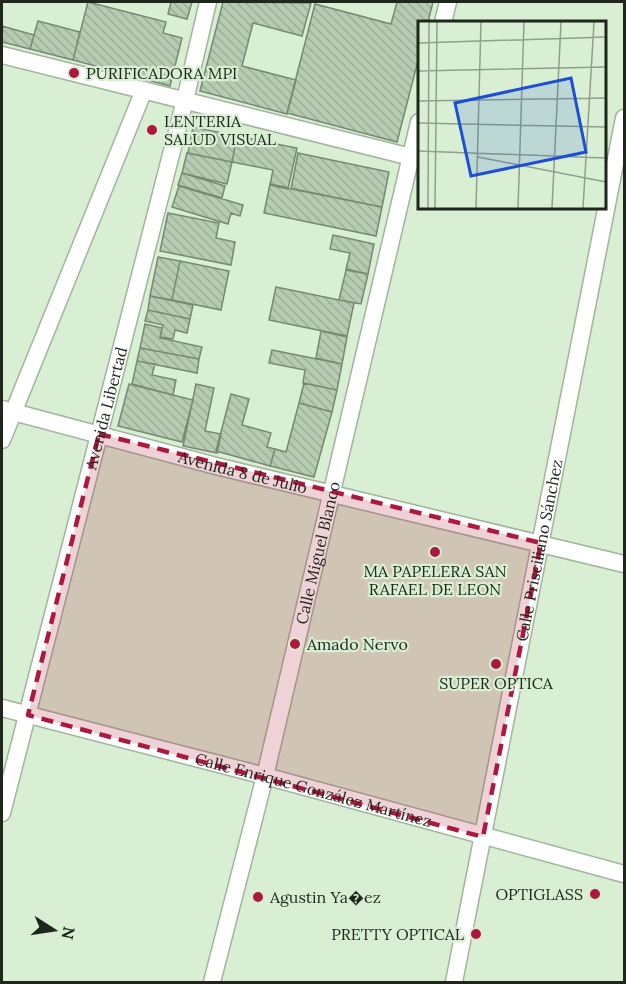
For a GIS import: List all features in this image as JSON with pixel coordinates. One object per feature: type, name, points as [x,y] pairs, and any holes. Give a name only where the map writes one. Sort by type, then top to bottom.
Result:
[{"type":"street","name":"Avenida Libertad","points":[[2,813],[185,100],[208,2]]},
{"type":"street","points":[[443,21],[448,2]]},
{"type":"street","points":[[2,55],[415,158]]},
{"type":"street","points":[[2,440],[7,410],[144,90]]},
{"type":"street","name":"Calle Prisciliano Sánchez","points":[[454,982],[624,118]]},
{"type":"street","name":"Calle Miguel Blanco","points":[[212,982],[415,158],[418,131]]},
{"type":"street","points":[[606,203],[624,207]]},
{"type":"street","name":"Avenida 8 de Julio","points":[[7,410],[216,465],[624,564]]},
{"type":"street","name":"Calle Enrique González Martínez","points":[[2,708],[264,776],[624,874]]},
{"type":"highlighted area","points":[[99,434],[541,543],[483,837],[28,715]]},
{"type":"building","points":[[88,2],[166,22],[163,33],[182,38],[170,86],[73,60]]},
{"type":"building","points":[[171,2],[192,2],[187,19],[168,14]]},
{"type":"building","points":[[223,2],[311,3],[302,36],[253,23],[242,66],[296,80],[287,114],[200,91]]},
{"type":"building","points":[[397,2],[433,2],[428,21],[418,21],[418,61],[397,142],[287,113],[315,4],[391,24]]},
{"type":"building","points":[[38,21],[80,32],[73,60],[30,49]]},
{"type":"building","points":[[2,26],[34,35],[30,49],[2,42]]},
{"type":"building","points":[[193,127],[237,136],[232,162],[188,153]]},
{"type":"building","points":[[237,136],[297,148],[288,189],[270,185],[273,170],[232,162]]},
{"type":"building","points":[[187,153],[232,162],[227,184],[182,173]]},
{"type":"building","points":[[298,153],[389,172],[382,207],[291,189]]},
{"type":"building","points":[[182,173],[225,186],[222,198],[178,185]]},
{"type":"building","points":[[270,184],[382,207],[376,236],[264,213]]},
{"type":"building","points":[[179,186],[243,205],[240,216],[231,213],[228,224],[172,207]]},
{"type":"building","points":[[168,213],[219,223],[216,238],[235,242],[231,265],[160,251]]},
{"type":"building","points":[[333,235],[374,244],[368,274],[346,269],[350,253],[330,249]]},
{"type":"building","points":[[158,257],[180,261],[172,300],[150,296]]},
{"type":"building","points":[[180,261],[229,271],[221,310],[172,300]]},
{"type":"building","points":[[346,270],[368,274],[361,304],[339,300]]},
{"type":"building","points":[[276,287],[354,303],[347,336],[269,320]]},
{"type":"building","points":[[150,296],[193,305],[190,319],[148,310]]},
{"type":"building","points":[[148,310],[190,319],[187,333],[175,330],[173,339],[160,337],[163,325],[145,321]]},
{"type":"building","points":[[145,324],[162,328],[160,338],[202,347],[199,359],[140,348]]},
{"type":"building","points":[[321,331],[347,337],[342,364],[316,358]]},
{"type":"building","points":[[140,348],[199,359],[197,373],[137,361]]},
{"type":"building","points":[[272,350],[342,364],[337,390],[303,383],[305,370],[269,363]]},
{"type":"building","points":[[137,361],[155,364],[152,375],[176,380],[173,395],[132,384]]},
{"type":"building","points":[[304,383],[337,390],[332,412],[299,403]]},
{"type":"building","points":[[129,384],[193,400],[182,442],[118,426]]},
{"type":"building","points":[[196,384],[214,388],[205,431],[221,434],[217,453],[183,446]]},
{"type":"building","points":[[231,394],[249,399],[242,425],[271,433],[267,447],[275,449],[270,466],[216,451]]},
{"type":"building","points":[[299,403],[332,412],[314,477],[270,466],[275,449],[286,452]]},
{"type":"place","name":"PURIFICADORA MPI","points":[[74,73]]},
{"type":"place","name":"LENTERIA SALUD VISUAL","points":[[152,130]]},
{"type":"place","name":"MA PAPELERA SAN RAFAEL DE LEON","points":[[435,552]]},
{"type":"place","name":"Amado Nervo","points":[[295,644]]},
{"type":"place","name":"SUPER OPTICA","points":[[496,664]]},
{"type":"place","name":"OPTIGLASS","points":[[595,894]]},
{"type":"place","name":"Agustin Ya�ez","points":[[258,897]]},
{"type":"place","name":"PRETTY OPTICAL","points":[[476,934]]}]
